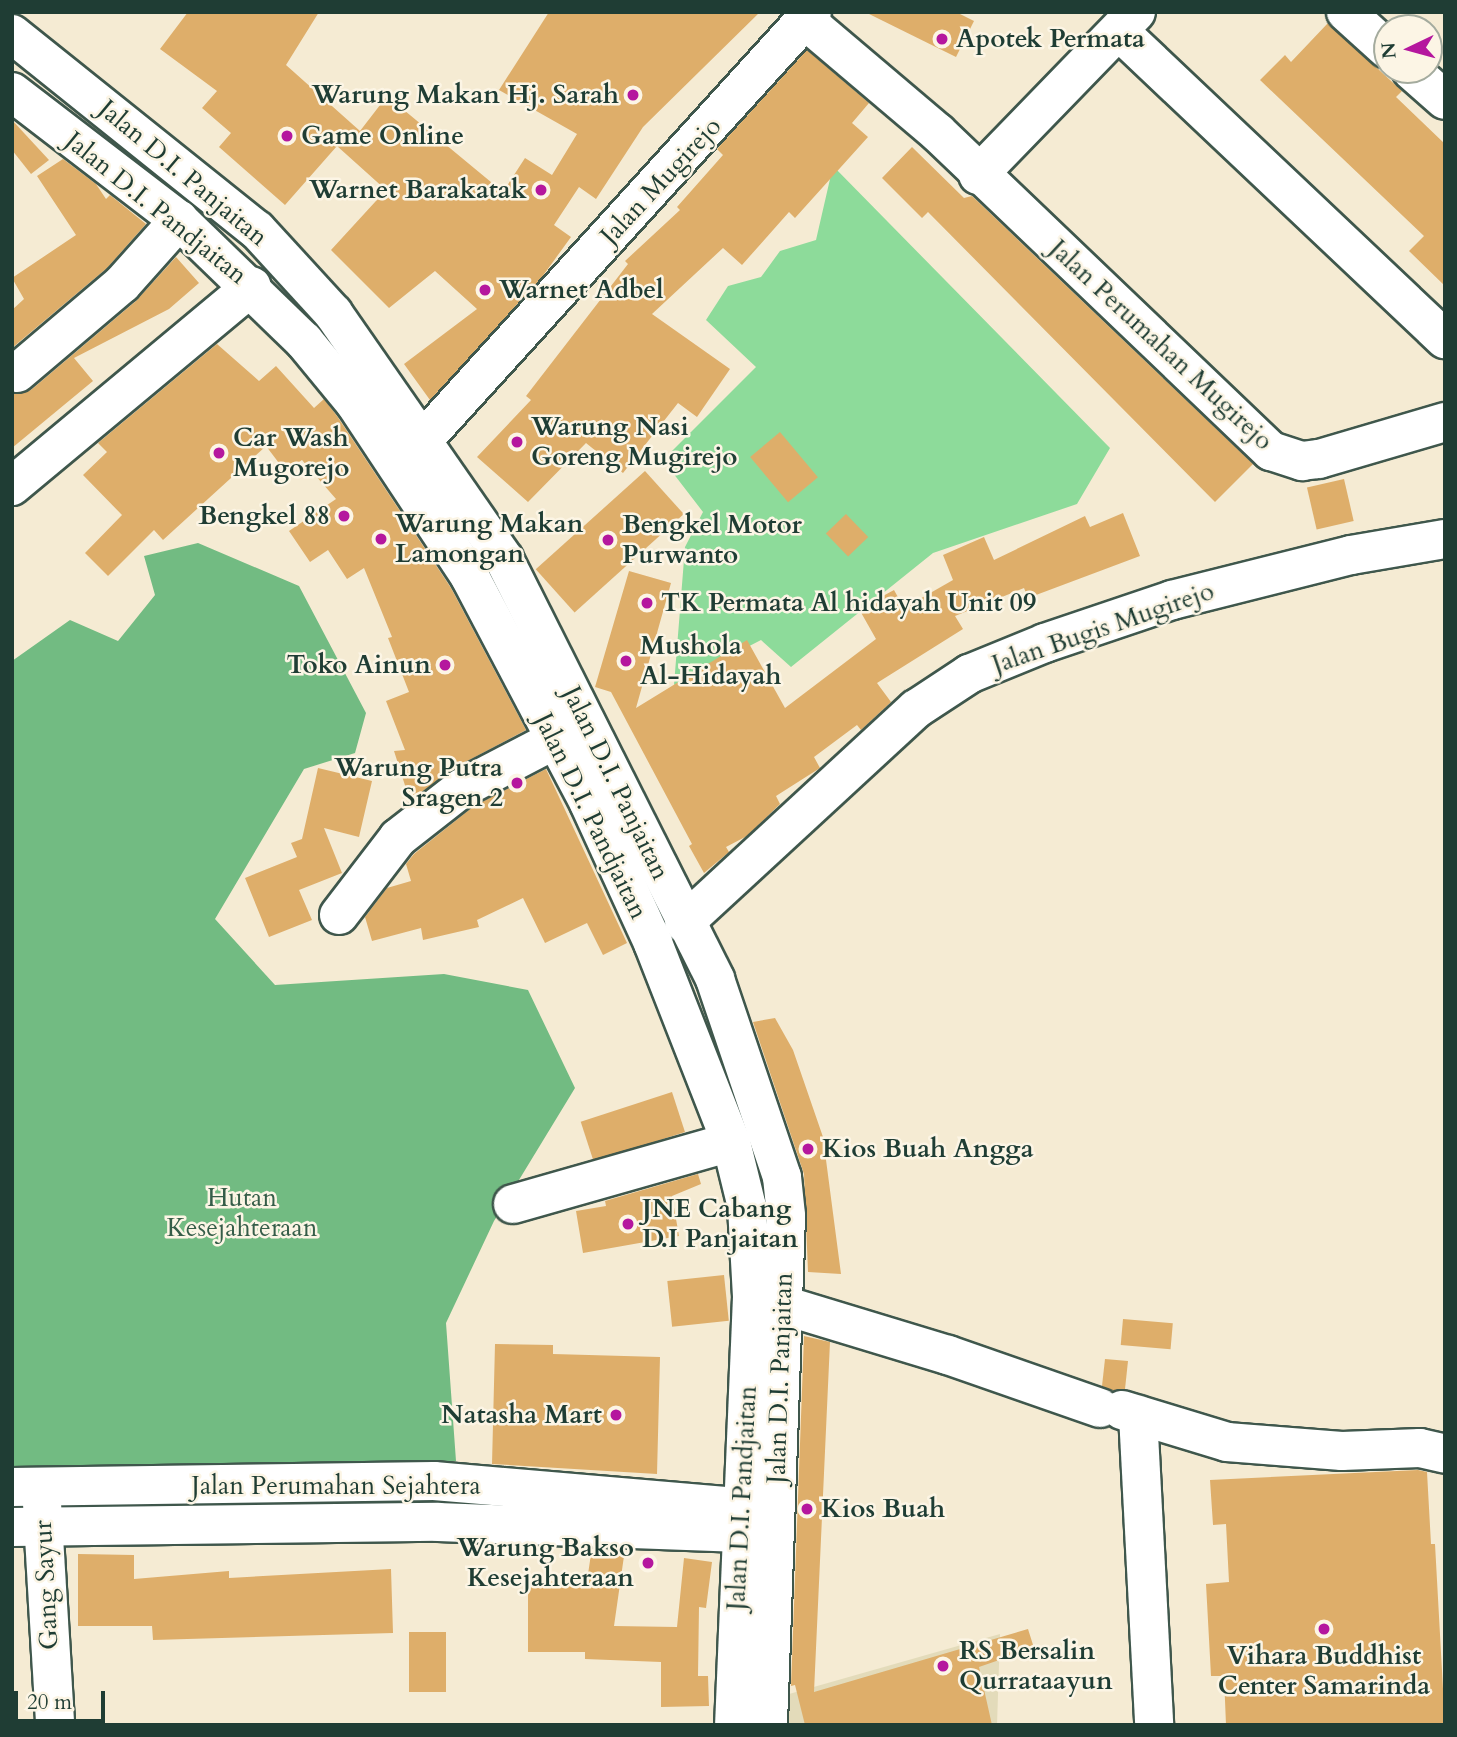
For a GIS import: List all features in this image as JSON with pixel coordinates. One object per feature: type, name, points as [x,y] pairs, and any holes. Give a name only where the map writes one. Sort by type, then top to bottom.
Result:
[{"type":"main road","points":[[1346,12],[1373,36]]},
{"type":"main road","name":"Jalan Perumahan Mugirejo","points":[[796,21],[937,132],[978,175],[1271,451],[1302,461],[1319,459],[1445,422]]},
{"type":"main road","name":"Jalan Mugirejo","points":[[411,453],[796,21]]},
{"type":"main road","points":[[978,175],[1128,22],[1445,340]]},
{"type":"main road","name":"Jalan D.I. Panjaitan","points":[[12,34],[257,230],[333,313],[411,453],[504,559],[684,923],[715,979],[782,1177],[786,1216],[783,1306],[759,1521],[768,1725]]},
{"type":"main road","points":[[1427,84],[1445,100]]},
{"type":"main road","name":"Jalan D.I. Pandjaitan","points":[[12,92],[180,220],[252,286],[411,453],[470,576],[556,739],[676,995],[731,1142],[747,1208],[759,1521],[734,1725]]},
{"type":"main road","points":[[17,373],[122,284],[180,220]]},
{"type":"main road","points":[[12,486],[252,286]]},
{"type":"main road","name":"Jalan Bugis Mugirejo","points":[[684,923],[907,716],[969,674],[1045,643],[1172,600],[1351,555],[1445,538]]},
{"type":"main road","points":[[339,915],[398,838],[462,788],[556,739]]},
{"type":"main road","points":[[513,1204],[731,1142]]},
{"type":"main road","points":[[783,1306],[1227,1442],[1342,1451],[1420,1448],[1445,1454]]},
{"type":"main road","points":[[1120,1411],[1154,1725]]},
{"type":"main road","name":"Jalan Perumahan Sejahtera","points":[[27,1487],[434,1481],[759,1521]]},
{"type":"main road","name":"Gang Sayur","points":[[27,1487],[27,1527],[55,1725]]},
{"type":"main road","name":"Jalan Perumahan Sejahtera","points":[[27,1527],[759,1521]]},
{"type":"shaded area","name":"RS Bersalin Qurrataayun","points":[[1000,1634],[997,1725],[776,1725],[775,1698]]},
{"type":"green space","points":[[833,166],[1110,448],[1077,504],[933,553],[791,667],[761,640],[674,685],[685,547],[703,512],[663,460],[756,367],[706,320],[728,286],[761,277],[780,251],[816,240]]},
{"type":"green space","name":"Hutan Kesejahteraan","points":[[198,543],[299,586],[366,713],[355,753],[304,769],[215,919],[275,985],[444,974],[528,990],[575,1088],[494,1221],[446,1323],[456,1461],[12,1467],[12,661],[70,620],[118,641],[155,595],[144,556]]},
{"type":"building","points":[[188,12],[319,12],[286,65],[360,131],[387,96],[503,192],[525,158],[552,175],[577,134],[499,90],[549,12],[760,12],[643,127],[596,199],[579,187],[554,225],[571,237],[542,277],[430,400],[404,364],[477,309],[435,271],[389,308],[331,250],[386,190],[337,146],[285,205],[219,147],[231,133],[202,108],[217,91],[160,49]]},
{"type":"building","name":"Apotek Permata","points":[[865,12],[956,12],[974,21],[956,57]]},
{"type":"building","points":[[1328,23],[1373,64],[1373,84],[1394,84],[1402,91],[1396,97],[1445,144],[1445,286],[1409,251],[1424,236],[1260,80],[1285,55],[1291,62]]},
{"type":"building","points":[[807,50],[869,103],[852,123],[868,137],[795,218],[789,212],[742,265],[723,248],[652,314],[730,369],[697,417],[678,403],[623,473],[586,443],[528,502],[477,457],[531,400],[526,396],[628,264],[625,261],[680,210],[677,207],[723,155],[717,149]]},
{"type":"building","points":[[12,120],[49,160],[31,174],[12,150]]},
{"type":"building","points":[[912,147],[964,198],[972,196],[1253,464],[1215,502],[928,212],[922,218],[882,178]]},
{"type":"building","points":[[63,159],[96,184],[106,199],[110,195],[146,224],[107,268],[12,348],[12,310],[24,299],[12,278],[76,235],[37,176]]},
{"type":"building","points":[[176,257],[199,283],[169,309],[74,358],[93,381],[12,448],[12,394],[31,390],[136,301]]},
{"type":"building","points":[[217,344],[259,381],[276,366],[314,408],[324,399],[451,588],[526,730],[452,769],[410,801],[394,751],[405,750],[386,701],[409,692],[388,638],[392,637],[364,568],[347,579],[328,550],[310,562],[289,531],[336,499],[302,460],[285,471],[266,446],[163,540],[154,530],[108,576],[85,553],[122,515],[83,475],[107,452],[98,443]]},
{"type":"building","points":[[780,432],[818,477],[788,502],[750,457]]},
{"type":"building","name":"Bengkel Motor Purwanto","points":[[645,471],[684,514],[575,612],[536,569]]},
{"type":"building","points":[[1344,479],[1354,521],[1317,529],[1307,488]]},
{"type":"building","points":[[1123,513],[1140,556],[1028,598],[1024,588],[955,616],[963,629],[877,683],[891,702],[861,730],[857,725],[814,757],[820,768],[776,796],[780,804],[747,836],[726,847],[729,852],[704,873],[689,846],[692,844],[611,692],[595,687],[629,571],[671,583],[636,708],[747,640],[785,708],[876,639],[859,609],[894,590],[904,608],[953,580],[943,555],[984,537],[994,560],[1085,516],[1090,527]]},
{"type":"building","points":[[846,514],[868,537],[848,556],[826,533]]},
{"type":"building","points":[[318,768],[372,781],[359,837],[324,828],[342,873],[299,890],[312,920],[269,937],[245,878],[297,857],[291,843],[302,839]]},
{"type":"building","points":[[546,769],[627,943],[603,955],[587,923],[545,943],[523,898],[477,920],[479,927],[423,940],[421,928],[372,941],[365,917],[387,888],[411,881],[406,864],[414,854],[474,806]]},
{"type":"building","name":"Kios Buah Angga","points":[[775,1018],[793,1050],[823,1137],[841,1274],[808,1272],[804,1174],[753,1022]]},
{"type":"building","points":[[672,1092],[685,1132],[594,1162],[581,1122]]},
{"type":"building","name":"JNE Cabang D.I Panjaitan","points":[[698,1174],[701,1184],[672,1196],[679,1236],[583,1253],[576,1211],[606,1206],[605,1201]]},
{"type":"building","points":[[724,1275],[729,1321],[672,1327],[667,1281]]},
{"type":"building","points":[[1123,1319],[1173,1323],[1171,1349],[1121,1345]]},
{"type":"building","points":[[804,1336],[830,1342],[814,1692],[1028,1629],[1034,1648],[979,1667],[992,1725],[805,1725],[795,1685],[791,1686]]},
{"type":"building","points":[[495,1344],[553,1345],[553,1354],[660,1357],[657,1474],[492,1464]]},
{"type":"building","points":[[1105,1359],[1128,1361],[1125,1389],[1113,1391],[1102,1386]]},
{"type":"building","name":"Vihara Buddhist Center Samarinda","points":[[1418,1470],[1427,1472],[1431,1544],[1435,1544],[1445,1725],[1226,1725],[1224,1676],[1211,1676],[1206,1584],[1229,1582],[1226,1524],[1213,1525],[1210,1480]]},
{"type":"building","points":[[78,1554],[134,1555],[134,1579],[229,1571],[229,1578],[391,1569],[393,1633],[153,1640],[152,1626],[78,1626]]},
{"type":"building","points":[[591,1554],[624,1556],[614,1626],[677,1627],[684,1558],[712,1562],[706,1608],[699,1607],[698,1676],[708,1676],[709,1706],[661,1707],[661,1662],[585,1659],[585,1652],[528,1652],[528,1581],[587,1581]]},
{"type":"building","points":[[409,1632],[446,1632],[446,1692],[409,1692]]},
{"type":"place","name":"Apotek Permata","points":[[942,39]]},
{"type":"place","name":"Warung Makan Hj. Sarah","points":[[633,95]]},
{"type":"place","name":"Game Online","points":[[287,136]]},
{"type":"place","name":"Warnet Barakatak","points":[[541,190]]},
{"type":"place","name":"Warnet Adbel","points":[[485,290]]},
{"type":"place","name":"Warung Nasi Goreng Mugirejo","points":[[517,442]]},
{"type":"place","name":"Car Wash Mugorejo","points":[[219,453]]},
{"type":"place","name":"Bengkel 88","points":[[344,516]]},
{"type":"place","name":"Warung Makan Lamongan","points":[[381,539]]},
{"type":"place","name":"Bengkel Motor Purwanto","points":[[608,540]]},
{"type":"place","name":"TK Permata Al hidayah Unit 09","points":[[647,603]]},
{"type":"place","name":"Mushola Al-Hidayah","points":[[626,661]]},
{"type":"place","name":"Toko Ainun","points":[[445,665]]},
{"type":"place","name":"Warung Putra Sragen 2","points":[[517,783]]},
{"type":"place","name":"Kios Buah Angga","points":[[808,1149]]},
{"type":"place","name":"JNE Cabang D.I Panjaitan","points":[[628,1224]]},
{"type":"place","name":"Natasha Mart","points":[[616,1415]]},
{"type":"place","name":"Kios Buah","points":[[807,1509]]},
{"type":"place","name":"Warung Bakso Kesejahteraan","points":[[648,1563]]},
{"type":"place","name":"Vihara Buddhist Center Samarinda","points":[[1324,1629]]},
{"type":"place","name":"RS Bersalin Qurrataayun","points":[[943,1666]]}]
